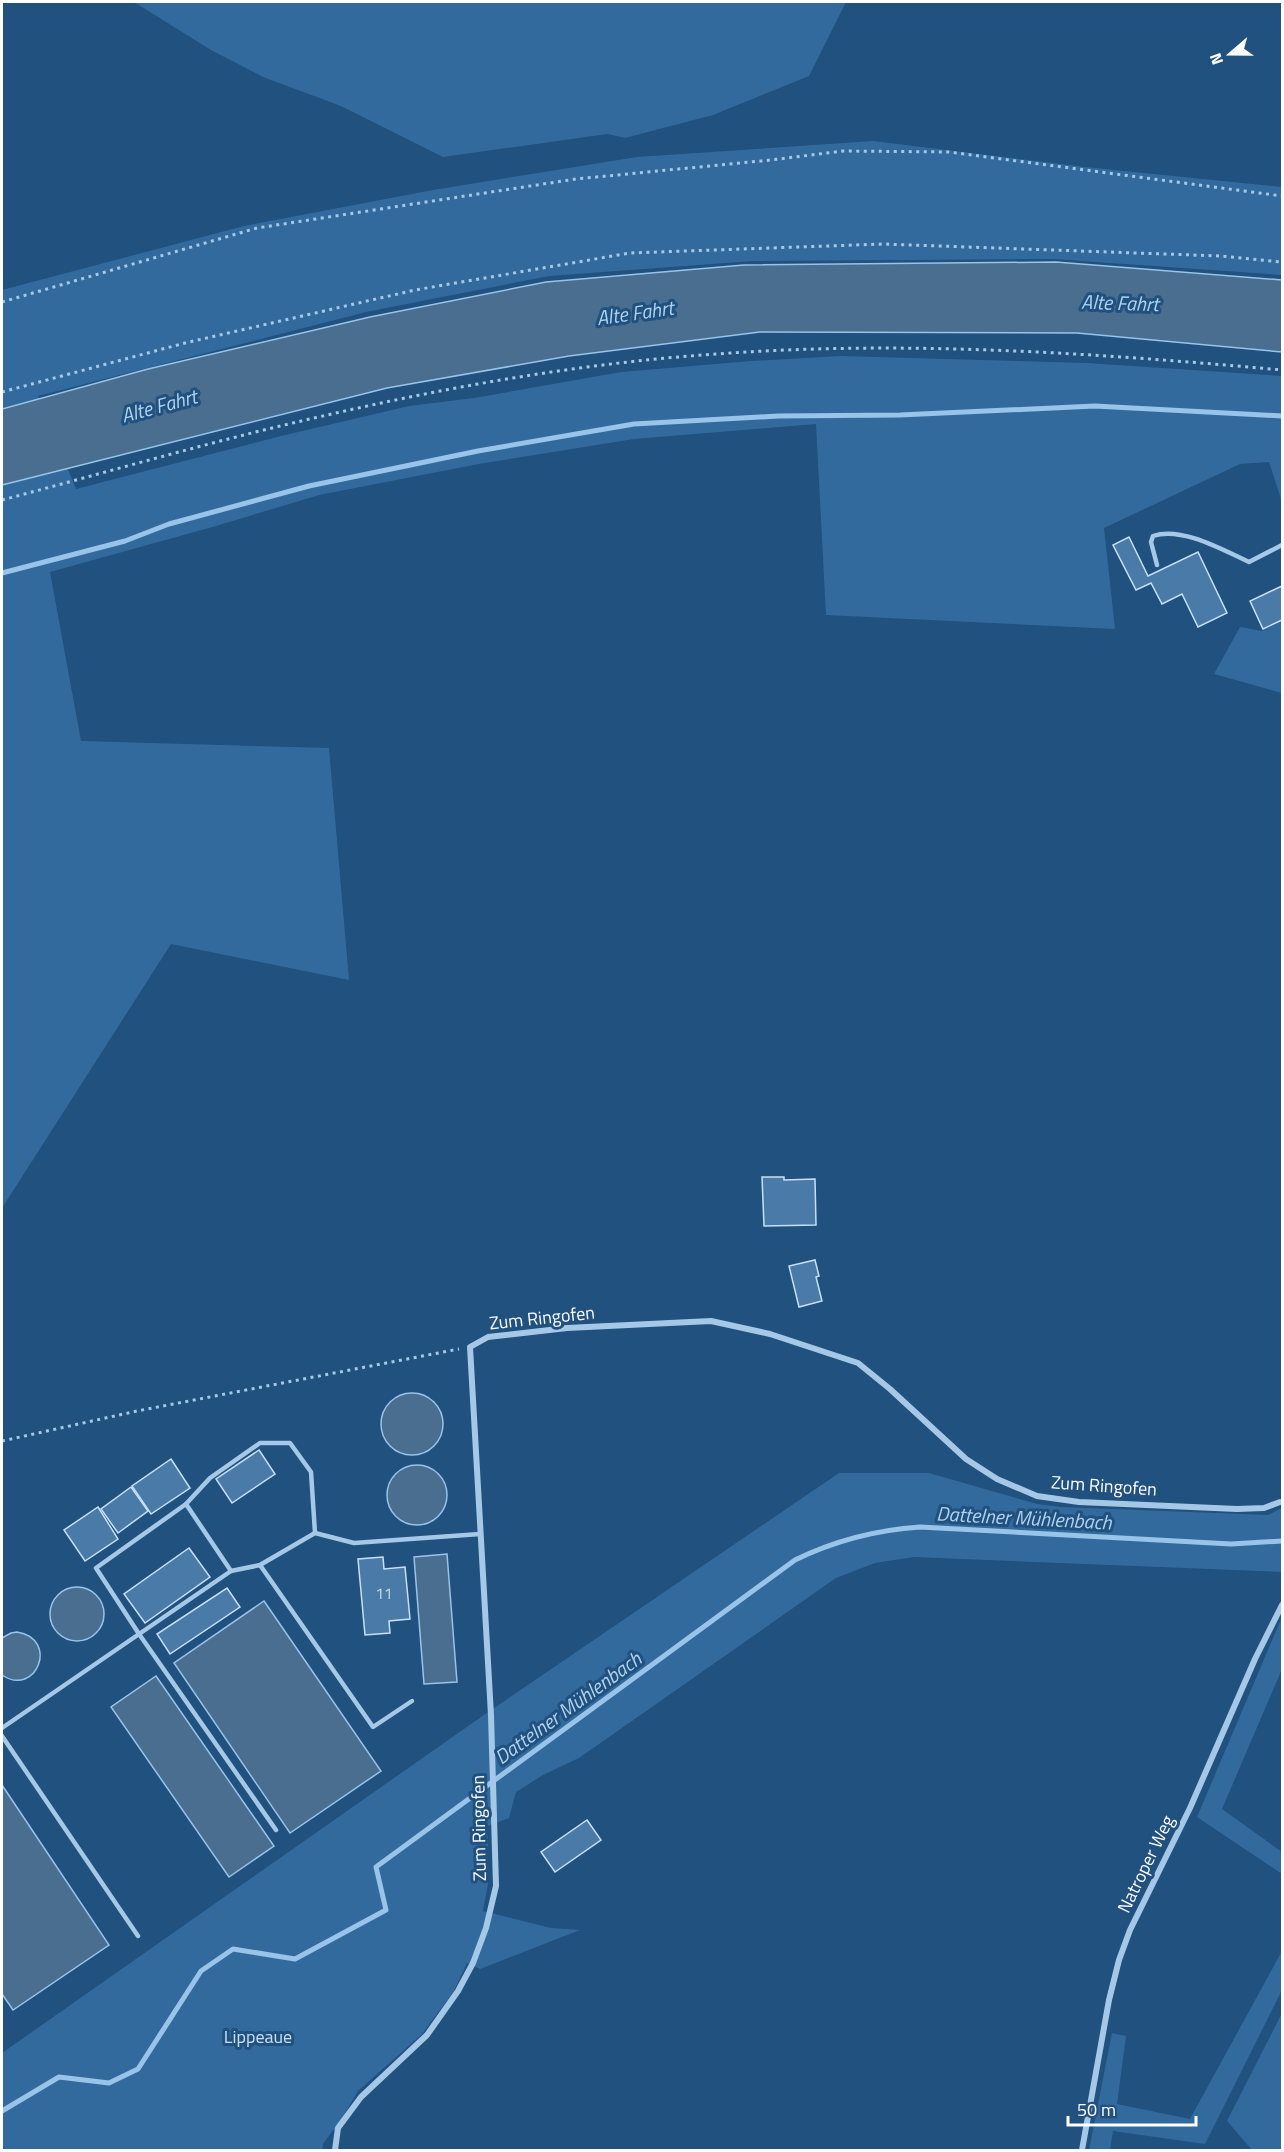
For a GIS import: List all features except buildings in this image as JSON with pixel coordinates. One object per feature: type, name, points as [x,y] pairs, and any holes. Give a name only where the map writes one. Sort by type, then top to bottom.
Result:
[{"type":"street","name":"Zum Ringofen","points":[[336,2151],[338,2128],[361,2097],[427,2035],[458,1991],[473,1963],[486,1928],[496,1886],[491,1715],[470,1347],[488,1337],[544,1331],[711,1322],[770,1334],[858,1363],[890,1389],[966,1459],[997,1479],[1037,1496],[1079,1502],[1237,1509],[1264,1508],[1281,1502]]},
{"type":"street","points":[[1281,1502],[1282,1510]]},
{"type":"street","name":"Natroper Weg","points":[[1082,2151],[1109,2000],[1119,1960],[1130,1930],[1190,1808],[1255,1659],[1282,1605]]},
{"type":"lane","points":[[1157,565],[1151,542],[1153,536],[1161,533],[1177,534],[1204,542],[1249,562],[1282,545]]},
{"type":"lane","points":[[276,1830],[139,1634],[96,1568],[186,1504],[210,1478],[260,1443],[290,1443],[311,1472],[315,1533]]},
{"type":"lane","points":[[186,1504],[231,1570]]},
{"type":"lane","points":[[2,1728],[231,1570],[260,1565],[315,1533],[354,1543],[480,1534]]},
{"type":"lane","points":[[260,1565],[373,1727],[412,1701]]},
{"type":"lane","points":[[2,1736],[138,1936]]},
{"type":"path","points":[[2,302],[257,228],[576,179],[843,151],[949,152],[1282,196]]},
{"type":"path","points":[[2,392],[185,342],[404,293],[630,254],[883,244],[1221,256],[1282,262]]},
{"type":"path","points":[[2,500],[321,416],[452,388],[583,369],[714,354],[829,348],[942,347],[1057,352],[1282,370]]},
{"type":"path","points":[[2,1441],[137,1411],[470,1347]]},
{"type":"green space","points":[[134,2],[846,2],[809,76],[713,115],[625,138],[608,134],[443,157],[341,106],[263,77],[211,50]]},
{"type":"green space","points":[[873,141],[1085,167],[1282,187],[1282,275],[1053,259],[753,261],[549,276],[366,312],[38,396],[76,489],[281,436],[409,406],[474,398],[621,372],[840,356],[1087,363],[1282,376],[1282,502],[1269,462],[1240,464],[1104,528],[1115,629],[826,615],[816,424],[634,439],[479,464],[319,495],[50,572],[81,741],[329,748],[349,980],[171,944],[2,1208],[2,290],[244,226],[433,190],[637,157]]},
{"type":"green space","points":[[1282,621],[1282,693],[1214,674],[1240,627],[1262,631]]},
{"type":"green space","name":"Lippeaue","points":[[839,1473],[929,1473],[1037,1504],[1061,1507],[1268,1515],[1282,1508],[1282,1572],[914,1557],[875,1563],[836,1578],[579,1758],[543,1775],[516,1792],[509,1818],[488,1826],[488,1884],[483,1911],[551,1928],[580,1930],[480,1969],[467,1963],[454,1991],[422,2034],[358,2091],[335,2130],[323,2144],[322,2150],[2,2150],[2,2053],[481,1717]]},
{"type":"green space","points":[[1282,1617],[1282,1669],[1222,1809],[1282,1852],[1282,1874],[1197,1817]]},
{"type":"green space","points":[[1282,1951],[1282,1990],[1205,2144],[1113,2131],[1110,2150],[1089,2150],[1112,2033],[1126,2036],[1117,2104],[1190,2119]]},
{"type":"green space","points":[[1282,2013],[1282,2150],[1252,2150],[1227,2121]]},
{"type":"water","name":"Alte Fahrt","points":[[1056,262],[1282,280],[1282,352],[1077,333],[760,332],[569,356],[387,388],[2,485],[2,409],[148,369],[370,317],[546,282],[744,265]]},
{"type":"water","points":[[412,1393],[429,1398],[434,1402],[438,1407],[443,1424],[438,1441],[434,1446],[429,1450],[412,1455],[395,1450],[390,1446],[386,1441],[381,1424],[386,1407],[390,1402],[395,1398]]},
{"type":"water","points":[[411,1465],[423,1465],[434,1470],[442,1478],[447,1495],[445,1507],[434,1520],[423,1525],[411,1525],[400,1520],[392,1512],[387,1501],[387,1489],[392,1478],[400,1470]]},
{"type":"water","points":[[447,1554],[457,1682],[424,1684],[414,1557]]},
{"type":"water","points":[[77,1587],[87,1589],[96,1595],[102,1604],[104,1614],[102,1624],[96,1633],[87,1639],[77,1641],[67,1639],[58,1633],[52,1624],[50,1614],[52,1604],[58,1595],[67,1589]]},
{"type":"water","points":[[264,1601],[381,1771],[290,1833],[174,1663]]},
{"type":"water","points":[[17,1632],[30,1637],[38,1645],[40,1655],[33,1673],[25,1679],[14,1680],[2,1675],[2,1638]]},
{"type":"water","points":[[156,1676],[274,1846],[229,1877],[111,1707]]},
{"type":"water","points":[[2,1785],[109,1945],[13,2010],[2,1994]]},
{"type":"waterway","points":[[2,573],[125,541],[169,524],[309,486],[478,451],[634,424],[778,416],[900,415],[1095,406],[1282,416]]},
{"type":"waterway","name":"Dattelner Mühlenbach","points":[[2,2111],[59,2077],[109,2083],[138,2069],[201,1971],[233,1949],[295,1959],[386,1910],[376,1867],[795,1560],[810,1553],[856,1537],[920,1527],[1231,1544],[1282,1541]]}]
